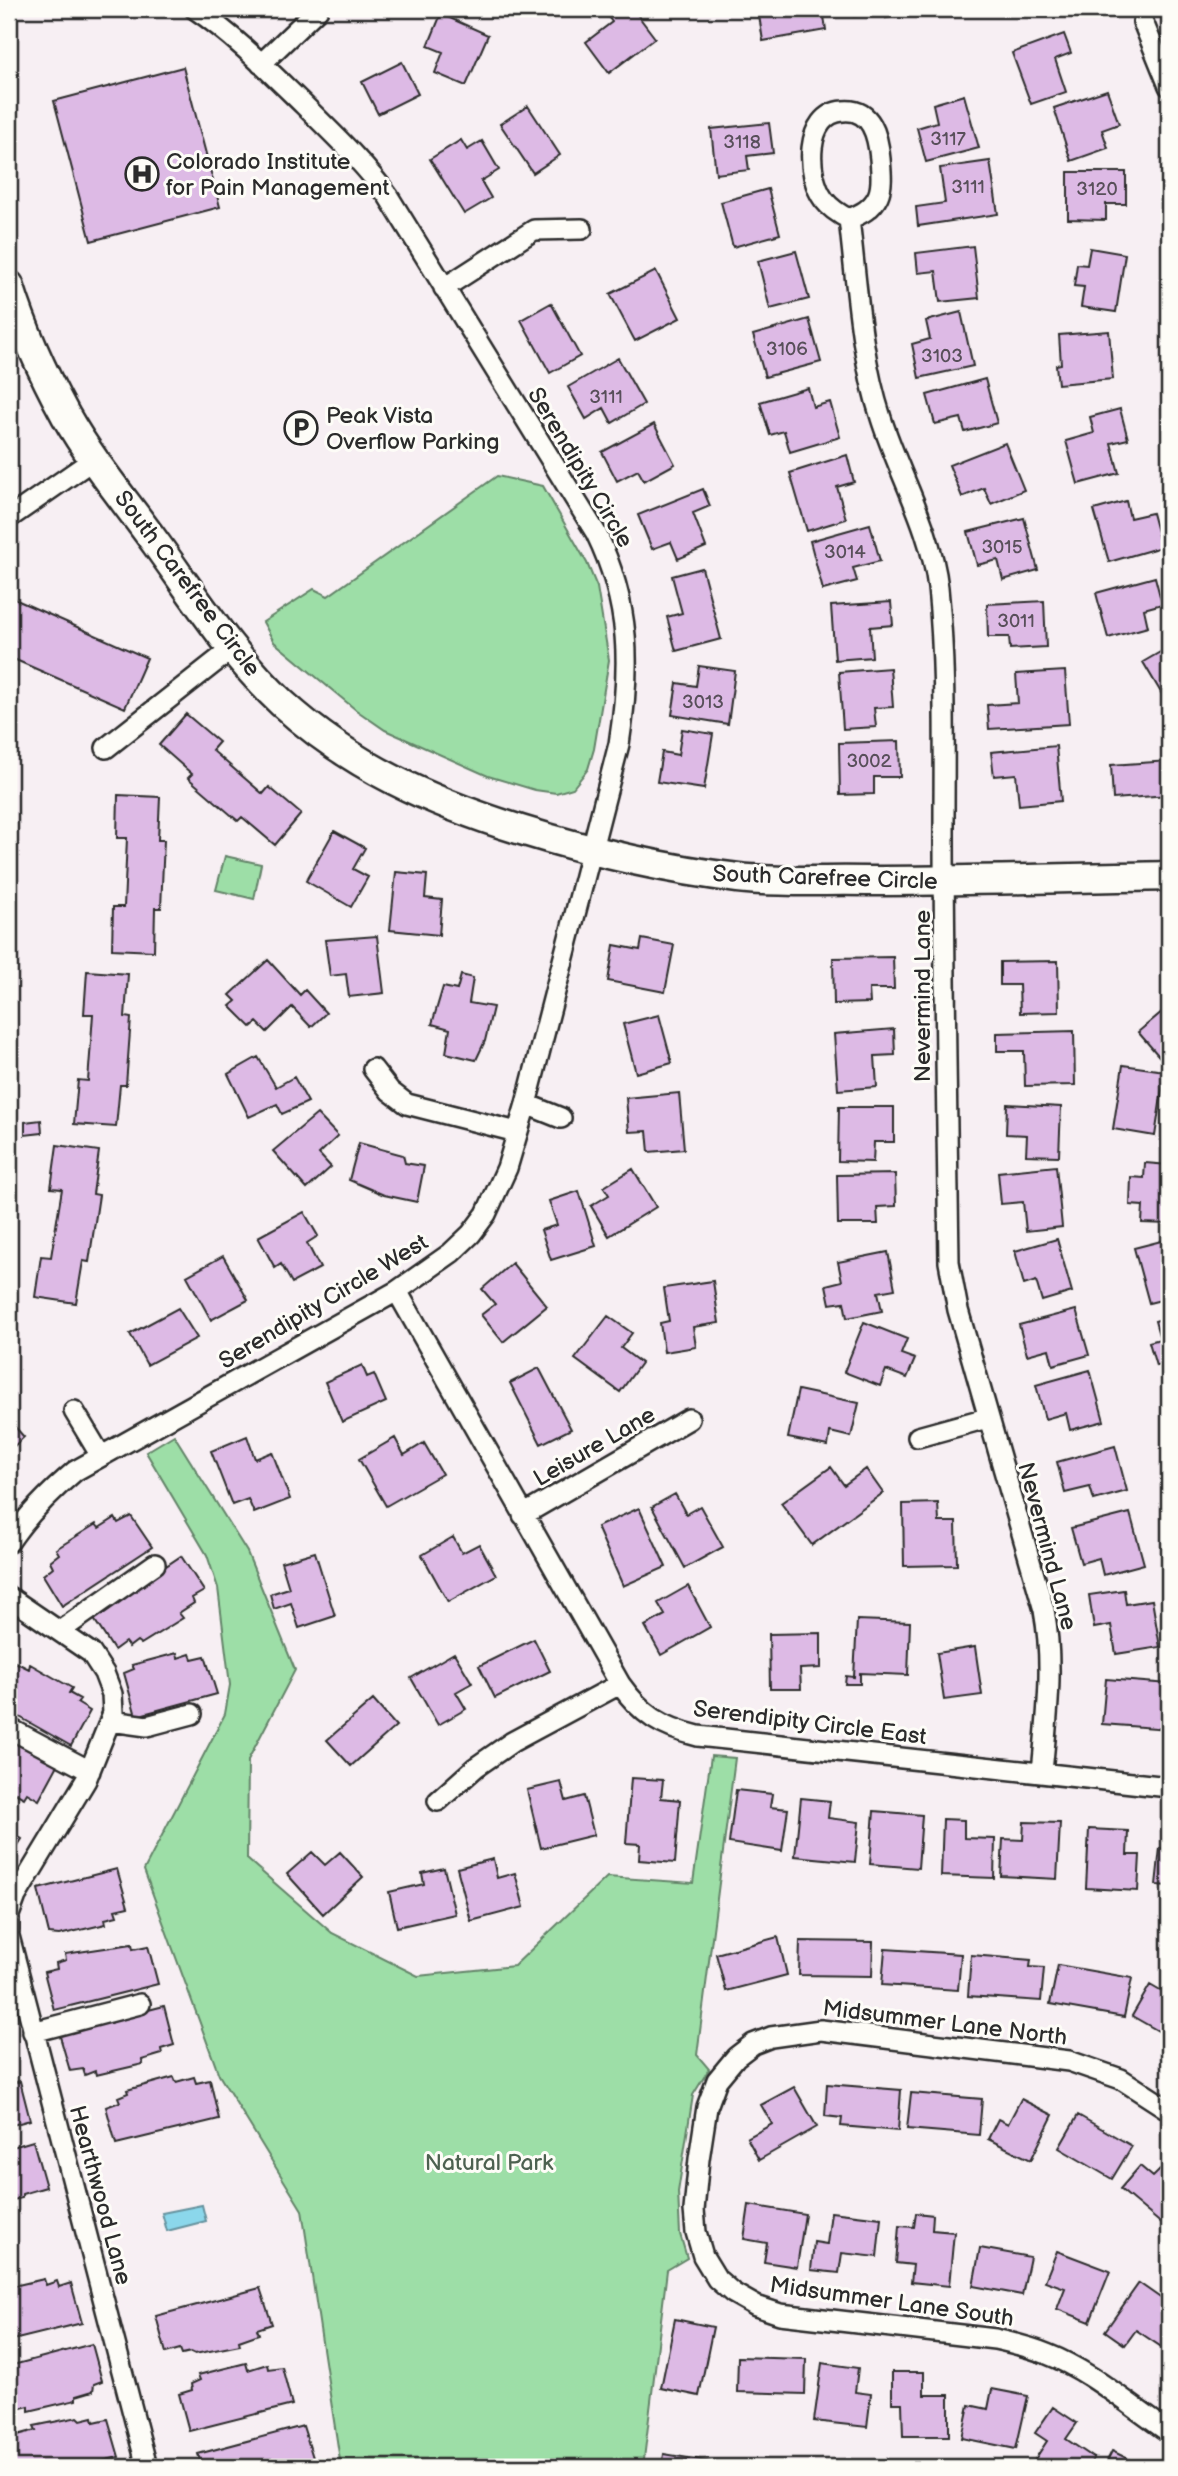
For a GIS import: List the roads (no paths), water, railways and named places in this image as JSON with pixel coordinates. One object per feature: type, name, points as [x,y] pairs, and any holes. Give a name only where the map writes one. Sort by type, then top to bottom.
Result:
[{"type":"main road","name":"South Carefree Circle","points":[[9,285],[30,344],[65,415],[94,459],[233,648],[282,702],[350,756],[388,779],[484,819],[591,852],[742,878],[945,881],[1169,876]]},
{"type":"street","name":"Serendipity Circle","points":[[195,9],[261,64],[370,172],[596,533],[611,564],[619,592],[627,660],[626,693],[619,744],[591,852]]},
{"type":"street","points":[[261,64],[318,9]]},
{"type":"street","points":[[1143,22],[1169,86]]},
{"type":"street","points":[[842,110],[858,112],[870,121],[877,136],[881,178],[878,197],[872,205],[866,212],[849,219],[836,212],[822,198],[815,182],[812,146],[815,129],[827,116],[842,110]]},
{"type":"street","name":"Nevermind Lane","points":[[849,219],[862,338],[873,389],[892,450],[925,528],[936,578],[946,723],[948,1262],[987,1418],[1044,1610],[1049,1640],[1050,1674],[1042,1772]]},
{"type":"street","points":[[444,288],[534,230],[582,229]]},
{"type":"street","points":[[9,518],[94,459]]},
{"type":"street","points":[[106,748],[233,648]]},
{"type":"street","name":"Serendipity Circle West","points":[[9,1542],[41,1500],[75,1471],[397,1291],[451,1253],[471,1234],[486,1214],[507,1168],[591,852]]},
{"type":"street","points":[[373,1069],[390,1091],[407,1104],[517,1132]]},
{"type":"street","points":[[526,1104],[561,1118]]},
{"type":"street","name":"Serendipity Circle East","points":[[397,1291],[620,1684],[635,1705],[653,1719],[675,1731],[698,1736],[1169,1787]]},
{"type":"street","points":[[75,1411],[101,1456]]},
{"type":"street","points":[[918,1437],[987,1418]]},
{"type":"street","name":"Leisure Lane","points":[[523,1515],[689,1419]]},
{"type":"street","points":[[60,1631],[155,1563]]},
{"type":"street","name":"Hearthwood Lane","points":[[9,1597],[91,1653],[104,1673],[112,1694],[111,1721],[90,1771],[13,1894],[9,1933],[16,1996],[33,2032],[147,2467]]},
{"type":"street","points":[[438,1801],[476,1767],[512,1742],[620,1684]]},
{"type":"street","points":[[111,1721],[147,1726],[192,1714]]},
{"type":"street","points":[[9,1728],[90,1771]]},
{"type":"street","points":[[33,2032],[140,2004]]},
{"type":"street","name":"Midsummer Lane North","points":[[699,2159],[707,2107],[717,2080],[736,2057],[753,2044],[797,2032],[821,2030],[1069,2061],[1121,2079],[1169,2110]]},
{"type":"street","name":"Midsummer Lane South","points":[[699,2159],[694,2210],[696,2232],[703,2256],[717,2279],[733,2293],[756,2306],[780,2314],[995,2339],[1024,2345],[1049,2354],[1080,2371],[1169,2432]]},
{"type":"water","points":[[202,2205],[206,2221],[167,2231],[162,2213]]},
{"type":"place","name":"Colorado Institute for Pain Management","points":[[142,174]]},
{"type":"place","name":"Peak Vista Overflow Parking","points":[[301,428]]},
{"type":"park label","name":"Natural Park","points":[[489,2162]]}]
